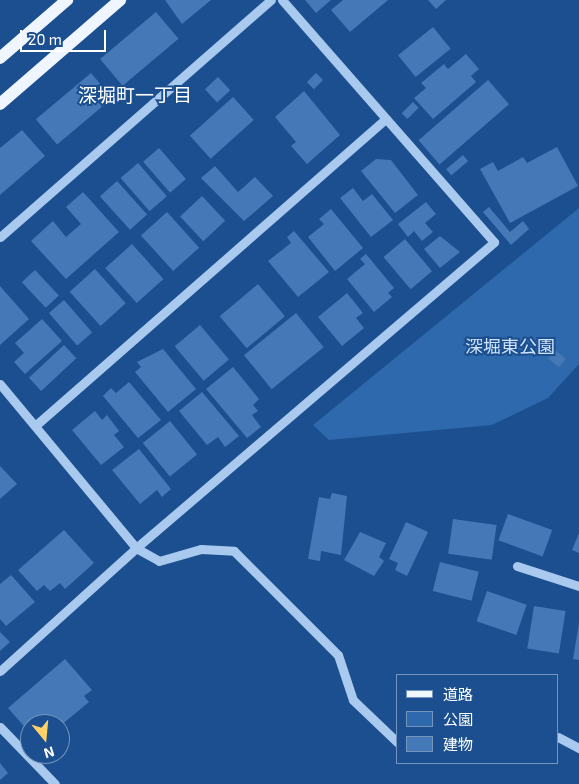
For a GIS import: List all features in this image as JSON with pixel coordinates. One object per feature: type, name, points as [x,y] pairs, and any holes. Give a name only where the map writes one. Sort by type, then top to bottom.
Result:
[{"type":"main road","points":[[0,58],[67,0]]},
{"type":"main road","points":[[0,104],[120,0]]},
{"type":"street","points":[[0,238],[271,0]]},
{"type":"street","points":[[0,671],[136,548],[494,242],[282,0]]},
{"type":"street","points":[[36,425],[386,119]]},
{"type":"street","points":[[0,384],[36,425],[136,548],[159,561],[201,549],[234,551],[338,655],[353,700],[396,741]]},
{"type":"street","points":[[517,566],[579,586]]},
{"type":"street","points":[[0,727],[55,784]]},
{"type":"street","points":[[559,738],[579,748]]},
{"type":"green space","name":"深堀東公園","points":[[579,208],[579,364],[548,398],[492,425],[329,440],[313,425]]},
{"type":"building","points":[[165,0],[211,0],[182,24]]},
{"type":"building","points":[[305,0],[331,0],[316,13]]},
{"type":"building","points":[[343,0],[388,0],[350,32],[331,10]]},
{"type":"building","points":[[428,0],[446,0],[436,9]]},
{"type":"building","points":[[156,12],[178,39],[123,86],[100,59]]},
{"type":"building","points":[[433,27],[451,49],[416,77],[398,55]]},
{"type":"building","points":[[466,54],[479,69],[471,76],[476,82],[433,119],[414,98],[426,88],[421,83],[444,64],[448,69]]},
{"type":"building","points":[[91,73],[112,98],[57,145],[36,119]]},
{"type":"building","points":[[316,73],[323,80],[314,89],[307,82]]},
{"type":"building","points":[[218,77],[230,90],[217,102],[205,89]]},
{"type":"building","points":[[488,80],[509,104],[440,165],[419,140]]},
{"type":"building","points":[[304,91],[340,135],[307,164],[291,146],[296,142],[275,117]]},
{"type":"building","points":[[233,97],[254,120],[211,159],[190,136]]},
{"type":"building","points":[[413,102],[419,108],[407,119],[402,113]]},
{"type":"building","points":[[22,130],[45,156],[0,195],[0,148]]},
{"type":"building","points":[[557,147],[578,186],[510,223],[480,169],[493,162],[498,171],[523,157],[527,163]]},
{"type":"building","points":[[159,148],[186,179],[170,193],[143,162]]},
{"type":"building","points":[[463,155],[468,161],[451,175],[446,169]]},
{"type":"building","points":[[376,159],[391,160],[418,195],[395,213],[361,171]]},
{"type":"building","points":[[138,163],[167,196],[150,211],[121,178]]},
{"type":"building","points":[[215,166],[238,192],[255,177],[273,196],[244,221],[201,178]]},
{"type":"building","points":[[117,181],[147,214],[130,230],[100,196]]},
{"type":"building","points":[[353,188],[363,201],[372,194],[393,220],[371,237],[340,198]]},
{"type":"building","points":[[83,192],[119,232],[66,279],[31,241],[53,221],[66,237],[81,224],[66,207]]},
{"type":"building","points":[[202,196],[225,221],[203,241],[180,216]]},
{"type":"building","points":[[426,202],[436,214],[425,223],[433,232],[422,241],[414,231],[408,237],[398,224]]},
{"type":"building","points":[[489,207],[510,232],[523,221],[529,229],[511,245],[483,212]]},
{"type":"building","points":[[331,209],[363,248],[335,271],[308,237],[324,224],[319,219]]},
{"type":"building","points":[[167,212],[199,248],[173,271],[141,235]]},
{"type":"building","points":[[294,231],[329,272],[298,297],[268,261],[291,243],[287,237]]},
{"type":"building","points":[[440,236],[460,252],[440,268],[424,249]]},
{"type":"building","points":[[405,239],[432,271],[411,289],[384,257]]},
{"type":"building","points":[[132,244],[163,279],[137,303],[105,268]]},
{"type":"building","points":[[366,254],[394,288],[388,293],[392,297],[374,312],[347,279],[365,264],[360,259]]},
{"type":"building","points":[[95,269],[126,303],[101,326],[70,292]]},
{"type":"building","points":[[35,270],[59,296],[46,308],[22,282]]},
{"type":"building","points":[[258,284],[285,316],[247,348],[220,316]]},
{"type":"building","points":[[0,286],[29,319],[0,345]]},
{"type":"building","points":[[347,293],[363,313],[356,318],[364,328],[342,346],[318,317]]},
{"type":"building","points":[[64,300],[92,332],[77,346],[49,313]]},
{"type":"building","points":[[296,313],[324,347],[272,389],[244,355]]},
{"type":"building","points":[[42,319],[62,341],[25,374],[14,362],[24,353],[15,343]]},
{"type":"building","points":[[200,325],[229,359],[204,381],[175,346]]},
{"type":"building","points":[[64,345],[76,358],[41,391],[29,378]]},
{"type":"building","points":[[163,349],[196,389],[168,412],[135,372],[141,367],[137,362]]},
{"type":"building","points":[[555,350],[566,359],[559,367],[548,359]]},
{"type":"building","points":[[233,367],[259,399],[253,405],[258,411],[252,415],[261,427],[247,438],[206,389]]},
{"type":"building","points":[[129,382],[161,420],[138,438],[103,396],[111,388],[116,393]]},
{"type":"building","points":[[202,392],[239,436],[225,447],[218,437],[207,445],[179,411]]},
{"type":"building","points":[[95,411],[102,420],[107,415],[119,431],[114,435],[124,447],[101,465],[72,430]]},
{"type":"building","points":[[170,421],[197,454],[170,476],[143,443]]},
{"type":"building","points":[[139,449],[171,489],[162,497],[157,490],[140,504],[112,470]]},
{"type":"building","points":[[0,466],[17,484],[0,499]]},
{"type":"building","points":[[332,493],[347,496],[341,555],[321,551],[320,561],[308,559],[319,497],[330,499]]},
{"type":"building","points":[[508,514],[552,530],[543,556],[498,540]]},
{"type":"building","points":[[453,519],[497,525],[492,560],[448,554]]},
{"type":"building","points":[[406,522],[428,532],[407,576],[395,570],[398,563],[389,559]]},
{"type":"building","points":[[64,530],[94,563],[65,589],[60,583],[50,591],[44,585],[37,591],[18,570]]},
{"type":"building","points":[[360,532],[386,543],[379,557],[384,561],[374,576],[344,560]]},
{"type":"building","points":[[579,533],[579,553],[572,550]]},
{"type":"building","points":[[440,562],[479,572],[472,601],[433,591]]},
{"type":"building","points":[[11,575],[35,602],[6,626],[0,619],[0,584]]},
{"type":"building","points":[[487,591],[527,605],[516,635],[477,621]]},
{"type":"building","points":[[534,606],[566,611],[559,653],[527,648]]},
{"type":"building","points":[[579,623],[579,660],[573,659]]},
{"type":"building","points":[[0,632],[10,642],[0,651]]},
{"type":"building","points":[[65,659],[92,690],[84,696],[89,702],[70,718],[70,714],[20,714],[20,722],[8,708]]},
{"type":"building","points":[[0,763],[8,773],[0,780]]},
{"type":"district","name":"深堀町一丁目","points":[[135,95]]}]
